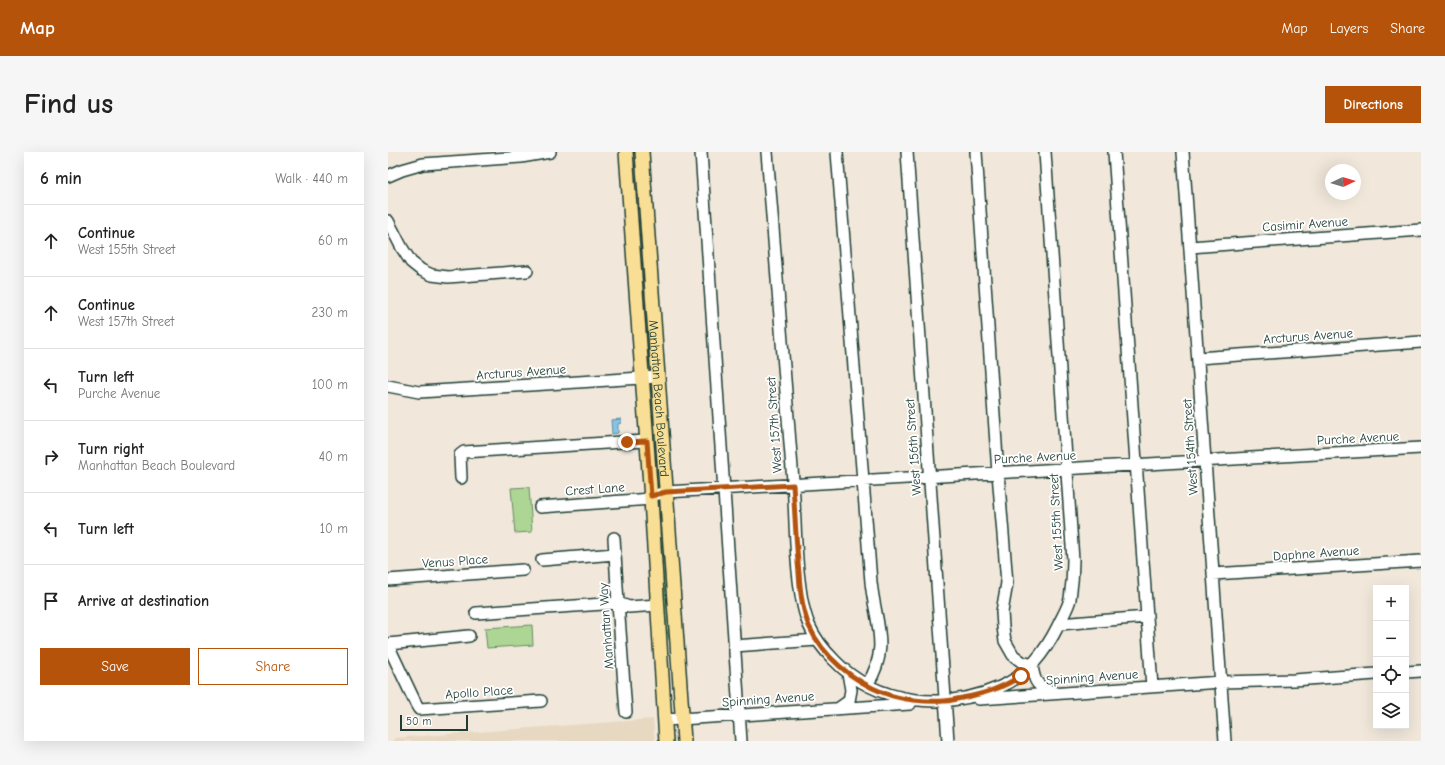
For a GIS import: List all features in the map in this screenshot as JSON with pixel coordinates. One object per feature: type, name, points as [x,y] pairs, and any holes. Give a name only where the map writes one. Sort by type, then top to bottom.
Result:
[{"type":"main road","name":"Manhattan Beach Boulevard","points":[[626,152],[651,497],[666,720],[666,741]]},
{"type":"main road","name":"Manhattan Beach Boulevard","points":[[642,152],[684,741]]},
{"type":"street","points":[[388,176],[423,164],[521,157],[550,152]]},
{"type":"street","points":[[701,152],[741,741]]},
{"type":"street","name":"West 157th Street","points":[[768,152],[797,556],[800,590],[804,610],[809,625],[817,640],[827,653],[848,672],[867,685],[885,694],[905,699],[945,701]]},
{"type":"street","points":[[837,152],[873,605],[878,620],[880,633],[880,653],[875,673],[867,685]]},
{"type":"street","name":"West 156th Street","points":[[908,152],[948,741]]},
{"type":"street","points":[[976,152],[1007,583],[1002,612],[1005,641],[1013,654],[1022,662],[1032,665],[1034,679],[1044,689],[1059,693]]},
{"type":"street","name":"West 155th Street","points":[[945,701],[986,693],[1021,676],[1042,655],[1059,624],[1069,601],[1073,560],[1068,469],[1045,152]]},
{"type":"street","points":[[1114,152],[1152,687]]},
{"type":"street","name":"West 154th Street","points":[[1183,152],[1225,741]]},
{"type":"street","points":[[388,222],[411,262],[421,270],[432,275],[448,277],[527,271]]},
{"type":"street","name":"Casimir Avenue","points":[[1190,247],[1421,230]]},
{"type":"street","name":"Arcturus Avenue","points":[[1198,358],[1421,342]]},
{"type":"street","name":"Arcturus Avenue","points":[[388,386],[419,392],[657,377]]},
{"type":"street","points":[[461,478],[460,455],[464,452],[647,441]]},
{"type":"street","name":"Purche Avenue","points":[[651,497],[666,492],[1421,448]]},
{"type":"street","name":"Crest Lane","points":[[540,507],[651,497]]},
{"type":"street","name":"Manhattan Way","points":[[614,538],[626,712]]},
{"type":"street","points":[[542,560],[615,554]]},
{"type":"street","name":"Daphne Avenue","points":[[1213,574],[1421,560]]},
{"type":"street","name":"Venus Place","points":[[388,580],[523,570]]},
{"type":"street","points":[[476,614],[618,602],[629,607],[658,605]]},
{"type":"street","points":[[1059,624],[1147,617]]},
{"type":"street","points":[[388,645],[469,636]]},
{"type":"street","points":[[734,646],[817,640]]},
{"type":"street","name":"Apollo Place","points":[[388,645],[419,709],[541,701]]},
{"type":"street","points":[[1409,672],[1421,671]]},
{"type":"street","points":[[838,708],[849,701],[851,690],[848,672]]},
{"type":"street","name":"Spinning Avenue","points":[[666,720],[1221,682],[1294,680],[1373,674]]},
{"type":"shaded area","points":[[653,719],[655,741],[392,741],[395,738]]},
{"type":"green space","points":[[637,219],[639,219],[643,240],[650,339],[648,356],[646,356]]},
{"type":"green space","points":[[529,487],[532,532],[515,533],[511,488]]},
{"type":"green space","points":[[660,515],[662,515],[671,647],[665,622],[659,527]]},
{"type":"green space","points":[[532,625],[533,645],[487,648],[485,628]]},
{"type":"water","points":[[621,419],[621,423],[618,424],[618,433],[612,434],[611,420]]},
{"type":"route","points":[[627,442],[647,441],[651,496],[666,492],[793,485],[800,590],[809,625],[817,640],[840,667],[867,685],[885,694],[905,699],[945,701],[986,693],[1021,676]]}]
